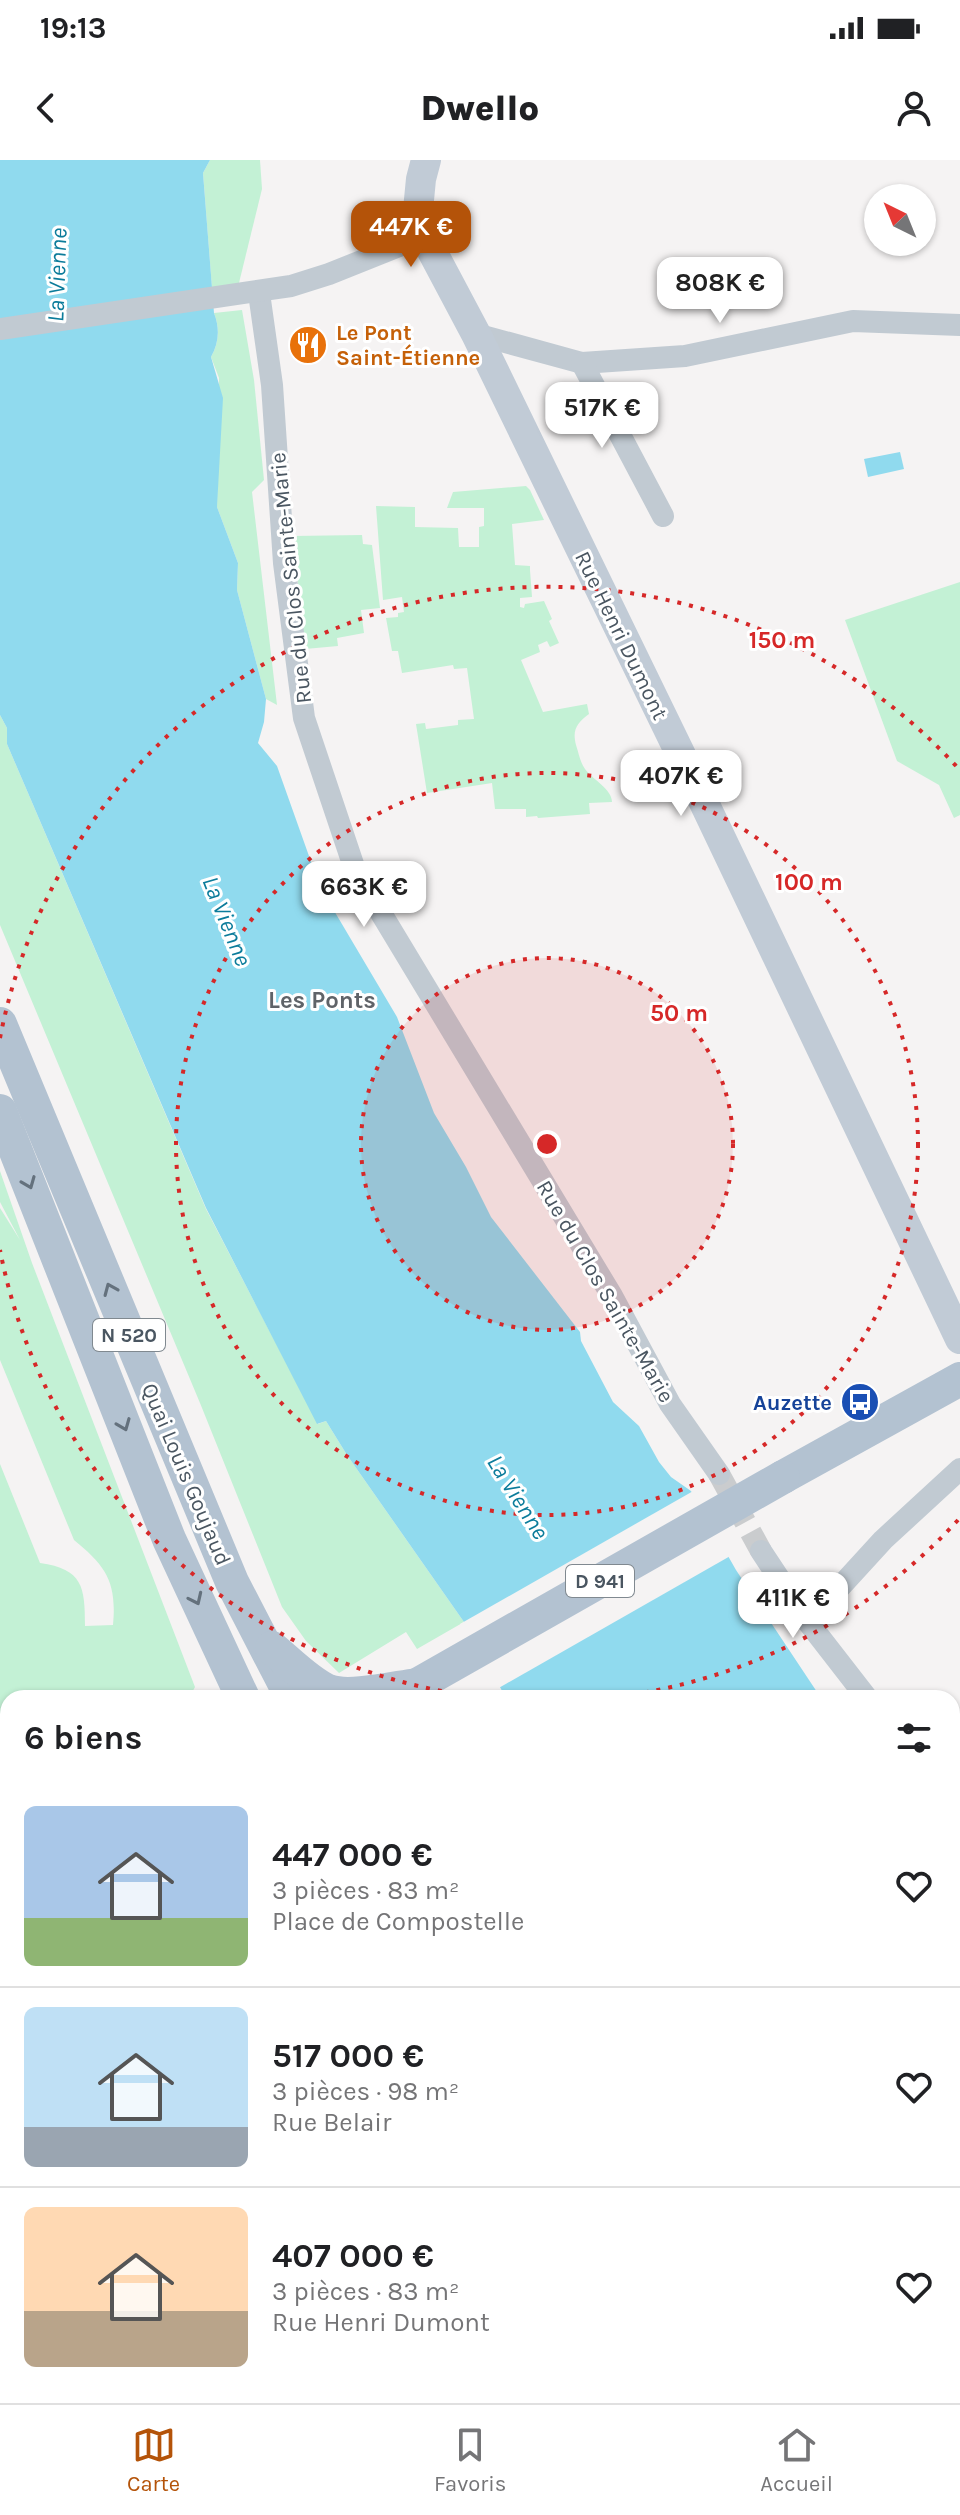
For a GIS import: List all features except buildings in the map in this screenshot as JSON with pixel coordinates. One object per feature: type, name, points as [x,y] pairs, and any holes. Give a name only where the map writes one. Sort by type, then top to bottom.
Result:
[{"type":"main road","name":"Quai Louis Goujaud","points":[[0,1024],[232,1582],[288,1690]]},
{"type":"main road","name":"Quai Louis Goujaud","points":[[0,1111],[169,1539],[239,1690]]},
{"type":"main road","name":"D 941","points":[[412,1690],[960,1379]]},
{"type":"main road","points":[[264,1642],[327,1690]]},
{"type":"main road","points":[[224,1660],[227,1690]]},
{"type":"street","points":[[0,329],[250,294],[329,274],[424,236],[418,210],[426,160]]},
{"type":"street","name":"Rue Henri Dumont","points":[[424,236],[476,334],[960,1339]]},
{"type":"street","name":"Rue du Clos Sainte-Marie","points":[[250,294],[272,385],[284,563],[304,718],[355,870],[612,1296],[670,1404],[719,1474]]},
{"type":"street","points":[[476,334],[582,363],[685,356],[853,321],[960,325]]},
{"type":"street","points":[[582,363],[663,516]]},
{"type":"street","points":[[808,1622],[883,1540],[960,1469]]},
{"type":"street","points":[[761,1551],[808,1622],[861,1690]]},
{"type":"green space","points":[[210,160],[260,160],[262,189],[238,287],[212,288],[203,173]]},
{"type":"green space","points":[[242,310],[254,380],[264,480],[252,492],[277,705],[266,699],[237,590],[238,563],[217,507],[219,378],[211,357],[218,335],[214,313]]},
{"type":"green space","points":[[526,486],[544,520],[512,524],[515,565],[530,566],[532,597],[520,598],[520,607],[544,601],[559,643],[550,647],[547,641],[538,645],[540,652],[521,660],[543,712],[587,704],[589,714],[576,727],[576,745],[583,766],[606,789],[612,802],[589,803],[590,814],[538,818],[526,817],[526,809],[495,809],[492,783],[427,793],[416,724],[425,723],[426,729],[458,725],[458,720],[474,719],[467,668],[454,669],[453,665],[402,673],[398,651],[392,651],[386,618],[398,617],[398,613],[404,612],[402,597],[383,600],[376,506],[415,507],[415,527],[458,528],[459,547],[479,547],[479,527],[484,526],[484,508],[447,508],[453,492]]},
{"type":"green space","points":[[362,535],[363,544],[372,545],[380,608],[361,610],[364,633],[337,638],[338,646],[305,649],[293,536]]},
{"type":"green space","points":[[960,582],[960,815],[954,818],[939,785],[897,761],[845,620]]},
{"type":"green space","points":[[0,715],[7,728],[7,744],[206,1209],[318,1424],[326,1421],[464,1622],[417,1649],[406,1632],[339,1673],[306,1641],[282,1607],[0,925]]},
{"type":"green space","points":[[0,1171],[32,1263],[195,1687],[193,1690],[0,1690],[0,1464],[40,1563],[65,1570],[79,1582],[85,1626],[113,1625],[114,1610],[107,1576],[94,1558],[74,1540],[0,1360],[0,1208],[20,1240],[0,1202]]},
{"type":"water","name":"La Vienne","points":[[0,160],[210,160],[203,173],[218,330],[211,357],[223,398],[217,507],[238,563],[237,590],[266,699],[258,743],[277,766],[320,887],[397,1017],[434,1113],[491,1217],[580,1332],[581,1341],[613,1402],[639,1426],[671,1477],[691,1491],[736,1570],[816,1690],[502,1690],[464,1622],[326,1421],[317,1424],[206,1208],[7,744],[7,728],[0,715]]},
{"type":"water","points":[[900,452],[904,469],[868,477],[864,459]]},
{"type":"pier","points":[[695,1490],[732,1555],[497,1689],[460,1624]]},
{"type":"tunnel","points":[[719,1474],[761,1551]]},
{"type":"place","name":"Le Pont Saint-Étienne","points":[[308,345]]},
{"type":"place","name":"Auzette","points":[[860,1402]]},
{"type":"district","name":"Les Ponts","points":[[322,1000]]}]
